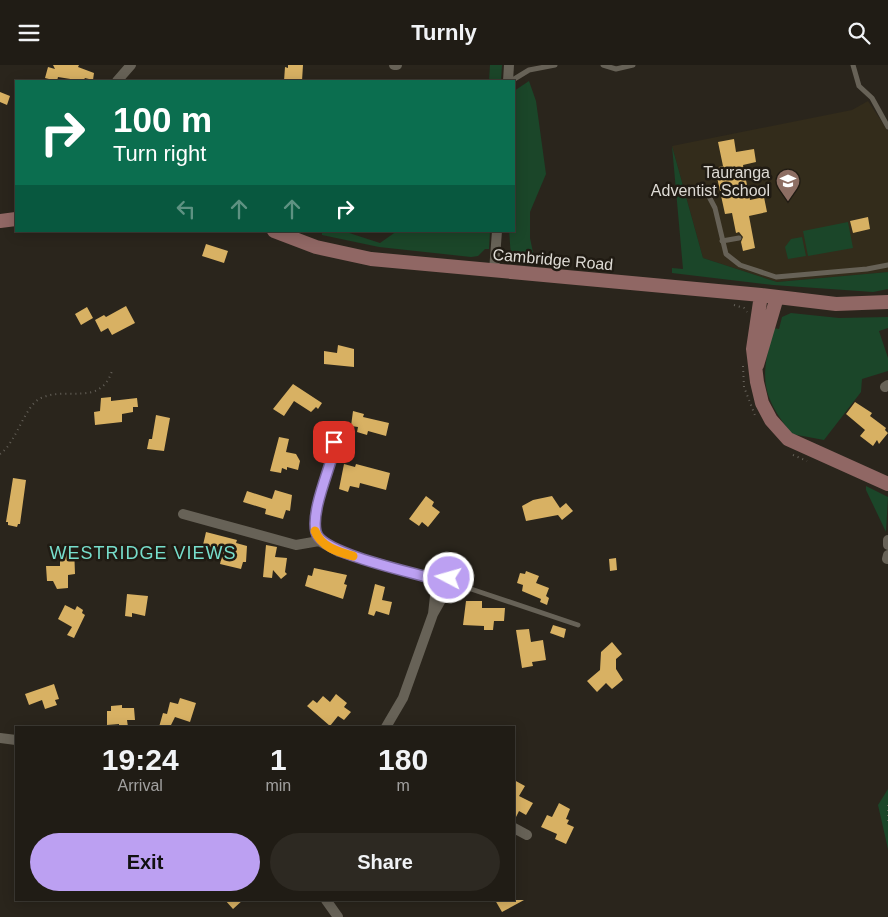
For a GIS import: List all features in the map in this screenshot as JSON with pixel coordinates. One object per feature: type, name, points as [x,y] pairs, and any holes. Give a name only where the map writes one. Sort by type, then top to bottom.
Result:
[{"type":"main road","points":[[0,221],[15,219]]},
{"type":"main road","name":"Cambridge Road","points":[[277,232],[316,247],[346,255],[836,304],[888,302]]},
{"type":"main road","points":[[761,295],[753,349],[762,403],[771,420],[788,439],[888,484]]},
{"type":"main road","points":[[757,365],[777,297]]},
{"type":"street","points":[[118,80],[131,65]]},
{"type":"street","points":[[509,65],[510,80]]},
{"type":"street","points":[[494,271],[497,232]]},
{"type":"street","points":[[183,514],[296,545],[319,541],[340,552],[436,583]]},
{"type":"street","points":[[888,540],[888,545]]},
{"type":"street","points":[[436,583],[439,591],[448,588]]},
{"type":"street","points":[[387,726],[405,693],[432,614],[436,583]]},
{"type":"street","points":[[432,614],[448,588]]},
{"type":"street","points":[[0,738],[15,740]]},
{"type":"street","points":[[515,828],[528,835]]},
{"type":"street","points":[[327,901],[338,917]]},
{"type":"lane","points":[[512,80],[529,70],[555,65]]},
{"type":"lane","points":[[603,65],[616,69],[633,65]]},
{"type":"lane","points":[[853,65],[859,85],[872,98],[888,127]]},
{"type":"lane","points":[[704,187],[714,208],[726,254],[740,265],[776,277],[867,269],[888,265]]},
{"type":"lane","points":[[722,241],[739,238]]},
{"type":"lane","points":[[319,541],[315,519],[332,457],[334,442]]},
{"type":"lane","points":[[448,588],[471,589],[578,625]]},
{"type":"path","points":[[735,305],[744,308],[749,317]]},
{"type":"path","points":[[743,358],[744,387],[757,419]]},
{"type":"path","points":[[0,454],[10,443],[34,403],[42,398],[80,394],[103,389],[108,383],[112,371]]},
{"type":"path","points":[[786,451],[807,461]]},
{"type":"path","points":[[888,805],[888,824]]},
{"type":"shaded area","name":"Tauranga Adventist School","points":[[868,101],[888,131],[888,272],[777,282],[703,258],[672,146],[852,110]]},
{"type":"green space","points":[[490,65],[502,65],[501,80],[489,80]]},
{"type":"green space","points":[[529,81],[536,101],[546,174],[530,212],[530,238],[535,262],[515,258],[511,252],[509,232],[515,232],[515,90]]},
{"type":"green space","points":[[672,146],[703,258],[777,282],[888,272],[888,289],[873,292],[773,285],[672,273],[672,268],[683,269]]},
{"type":"green space","points":[[848,222],[853,248],[808,256],[803,231]]},
{"type":"green space","points":[[322,232],[346,232],[380,243],[396,232],[490,232],[489,249],[485,249],[478,256],[471,257],[379,247],[322,235]]},
{"type":"green space","points":[[802,237],[806,256],[788,259],[785,247],[791,239]]},
{"type":"green space","points":[[791,313],[839,318],[888,317],[888,328],[879,331],[888,358],[888,371],[862,379],[861,392],[824,440],[792,434],[781,420],[769,396],[765,373],[769,345],[774,328],[779,329],[782,317]]},
{"type":"green space","points":[[866,486],[888,497],[886,532],[866,490]]},
{"type":"green space","points":[[888,789],[888,849],[878,805]]},
{"type":"building","points":[[53,65],[79,65],[78,67],[94,73],[93,80],[58,77],[57,80],[53,80],[45,78],[48,67],[55,69]]},
{"type":"building","points":[[288,65],[303,65],[302,80],[284,80],[285,67],[288,68]]},
{"type":"building","points":[[0,92],[10,96],[7,105],[0,102]]},
{"type":"building","points":[[734,139],[736,152],[754,149],[756,162],[743,165],[750,200],[764,197],[767,212],[749,216],[755,248],[743,251],[741,242],[743,237],[739,232],[736,233],[732,213],[725,214],[715,168],[723,166],[718,142]]},
{"type":"building","points":[[868,217],[870,229],[853,233],[850,221]]},
{"type":"building","points":[[206,244],[228,251],[224,263],[202,256]]},
{"type":"building","points":[[126,306],[135,323],[112,335],[108,328],[101,332],[95,320],[104,315],[106,317]]},
{"type":"building","points":[[87,307],[93,318],[81,325],[75,314]]},
{"type":"building","points":[[338,345],[354,349],[354,367],[324,364],[324,351],[337,353]]},
{"type":"building","points":[[293,384],[322,403],[318,409],[316,407],[311,412],[294,401],[284,416],[273,409]]},
{"type":"building","points":[[111,397],[111,401],[137,398],[138,407],[133,407],[133,412],[122,414],[122,422],[95,425],[94,412],[100,411],[101,398]]},
{"type":"building","points":[[855,402],[872,413],[870,416],[886,428],[885,430],[888,433],[879,444],[877,440],[873,446],[860,436],[865,430],[846,414]]},
{"type":"building","points":[[353,411],[364,414],[363,417],[389,423],[386,436],[368,431],[367,435],[357,432],[358,427],[351,426]]},
{"type":"building","points":[[156,415],[170,418],[164,451],[147,449],[149,439],[152,439]]},
{"type":"building","points":[[279,437],[289,439],[286,452],[296,454],[300,461],[298,470],[287,467],[287,470],[282,468],[281,473],[270,471]]},
{"type":"building","points":[[344,464],[355,467],[356,464],[390,473],[386,490],[360,483],[359,488],[350,486],[348,492],[339,489]]},
{"type":"building","points":[[13,478],[26,480],[20,524],[17,527],[8,525],[8,522],[6,522]]},
{"type":"building","points":[[275,490],[292,495],[290,511],[286,510],[283,519],[265,514],[266,509],[243,502],[247,491],[272,499]]},
{"type":"building","points":[[426,496],[434,502],[432,506],[440,512],[428,527],[422,522],[419,526],[409,519]]},
{"type":"building","points":[[552,496],[560,508],[566,503],[573,511],[562,520],[558,515],[526,521],[522,506],[533,500]]},
{"type":"building","points":[[206,532],[237,540],[236,543],[247,546],[246,562],[243,562],[241,569],[220,564],[223,551],[203,545]]},
{"type":"building","points":[[266,545],[277,547],[275,557],[287,558],[285,572],[287,574],[281,579],[273,570],[272,578],[263,577]]},
{"type":"building","points":[[74,547],[75,574],[68,575],[68,588],[57,589],[53,581],[47,581],[46,566],[60,566],[60,548]]},
{"type":"building","points":[[616,558],[617,570],[610,571],[609,559]]},
{"type":"building","points":[[314,568],[347,575],[344,584],[347,585],[343,599],[305,586],[308,575],[312,576]]},
{"type":"building","points":[[526,571],[539,576],[536,583],[549,588],[546,596],[549,598],[547,605],[540,602],[541,599],[522,591],[523,585],[517,583],[520,573],[525,574]]},
{"type":"building","points":[[375,584],[385,587],[382,600],[392,602],[389,615],[376,611],[374,616],[368,614]]},
{"type":"building","points":[[127,594],[148,596],[145,616],[132,613],[132,617],[125,616]]},
{"type":"building","points":[[466,601],[482,601],[482,608],[505,608],[504,621],[494,621],[493,630],[484,630],[484,626],[463,625]]},
{"type":"building","points":[[65,605],[75,610],[77,606],[83,610],[82,613],[85,615],[74,638],[67,635],[72,627],[58,619]]},
{"type":"building","points":[[553,625],[566,629],[564,638],[550,633]]},
{"type":"building","points":[[529,629],[531,642],[543,640],[546,660],[532,662],[533,666],[522,668],[516,630]]},
{"type":"building","points":[[612,642],[622,654],[616,659],[616,669],[623,680],[612,689],[606,683],[597,692],[587,681],[600,670],[601,652]]},
{"type":"building","points":[[54,684],[59,699],[55,700],[57,705],[45,709],[42,700],[29,705],[25,694]]},
{"type":"building","points":[[336,694],[347,703],[344,707],[351,712],[344,720],[338,716],[330,726],[307,706],[313,700],[317,703],[323,696],[330,702]]},
{"type":"building","points":[[180,698],[196,703],[190,722],[175,717],[170,726],[159,726],[163,713],[167,714],[170,702],[178,704]]},
{"type":"building","points":[[122,705],[122,708],[134,708],[135,720],[127,720],[128,726],[119,726],[119,724],[107,725],[107,711],[111,711],[111,706]]},
{"type":"building","points":[[515,781],[525,786],[519,796],[533,803],[526,815],[519,811],[515,819]]},
{"type":"building","points":[[559,803],[570,809],[566,819],[569,820],[567,824],[574,827],[566,844],[555,839],[557,834],[541,827],[547,815],[552,817]]},
{"type":"building","points":[[524,900],[502,912],[496,901]]},
{"type":"building","points":[[226,901],[242,901],[233,909]]},
{"type":"slow traffic","points":[[315,531],[319,541],[340,552],[353,556]]},
{"type":"place","name":"Tauranga Adventist School","points":[[788,202]]},
{"type":"district","name":"WESTRIDGE VIEWS","points":[[143,553]]},
{"type":"route","points":[[334,442],[334,450],[315,519],[319,541],[340,552],[437,580],[442,576],[449,578]]}]
